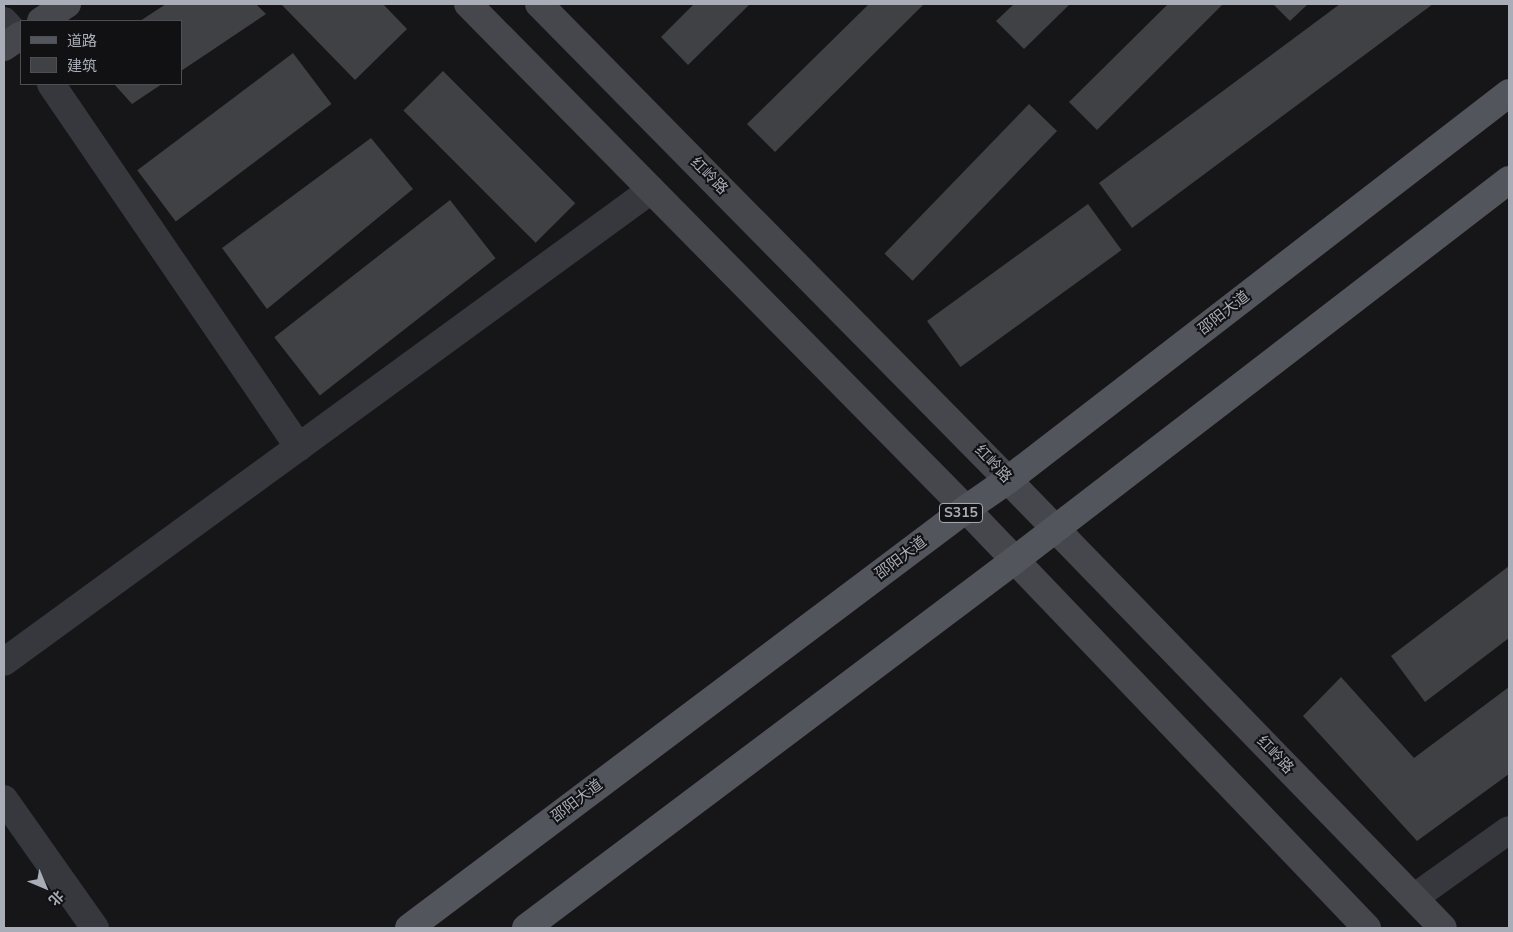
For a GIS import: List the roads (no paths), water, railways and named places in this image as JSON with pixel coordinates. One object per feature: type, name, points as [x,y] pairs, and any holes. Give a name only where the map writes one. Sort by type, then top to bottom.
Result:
[{"type":"main road","points":[[43,20],[67,4]]},
{"type":"main road","points":[[468,4],[966,508],[1363,927]]},
{"type":"main road","name":"红岭路","points":[[539,4],[1008,480],[1415,897],[1443,928]]},
{"type":"main road","name":"邵阳大道","points":[[409,928],[966,508],[1008,480],[1509,93]]},
{"type":"main road","points":[[526,928],[1015,560],[1054,528],[1509,180]]},
{"type":"street","points":[[52,85],[299,448]]},
{"type":"street","points":[[4,662],[651,190]]},
{"type":"street","points":[[4,800],[95,928]]},
{"type":"street","points":[[1415,897],[1509,830]]}]
